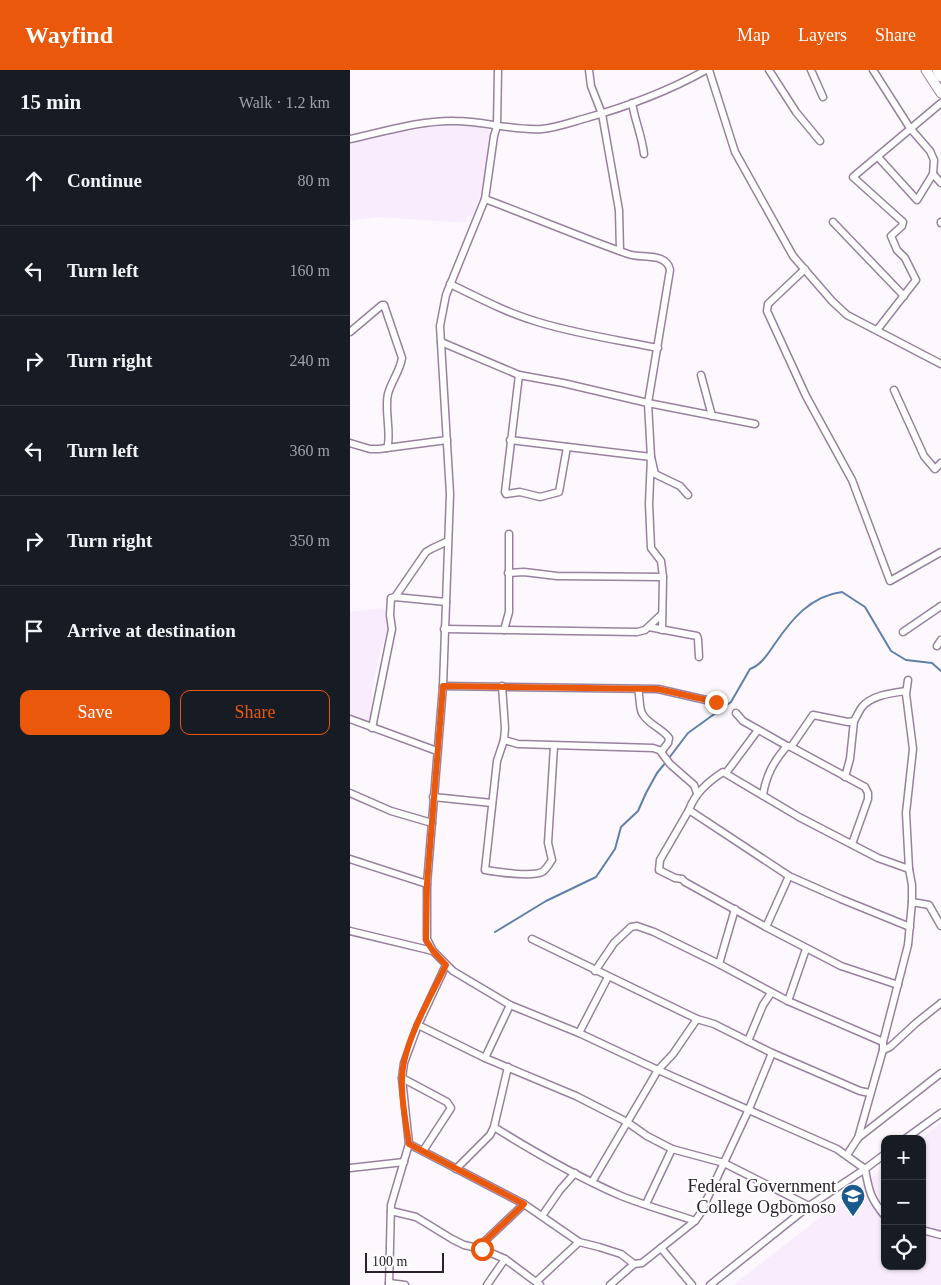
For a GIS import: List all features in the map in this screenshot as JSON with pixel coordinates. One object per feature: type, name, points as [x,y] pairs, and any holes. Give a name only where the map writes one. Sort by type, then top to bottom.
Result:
[{"type":"main road","points":[[926,70],[941,93]]},
{"type":"main road","points":[[937,70],[941,77]]},
{"type":"street","points":[[498,70],[497,126],[485,199],[446,295],[440,326],[450,494],[443,686],[427,884],[426,940],[433,951],[453,971],[510,1005],[579,1033],[837,1149],[865,1169],[869,1193],[881,1211]]},
{"type":"street","points":[[589,70],[590,86],[602,114],[619,210],[620,251]]},
{"type":"street","points":[[350,139],[439,122],[454,121],[543,129],[602,114],[664,92],[708,70],[735,152],[793,256],[848,315],[941,364]]},
{"type":"street","points":[[768,70],[796,112],[820,141]]},
{"type":"street","points":[[811,70],[823,97]]},
{"type":"street","points":[[873,70],[910,128],[930,151],[934,160],[933,174],[917,200],[878,157]]},
{"type":"street","points":[[877,330],[916,280],[905,258],[897,250],[891,236],[902,226],[903,222],[853,177],[941,102]]},
{"type":"street","points":[[632,103],[644,154]]},
{"type":"street","points":[[933,174],[941,183]]},
{"type":"street","points":[[485,199],[630,255],[665,260],[669,264],[670,270],[648,403],[651,457],[649,504],[651,548],[661,561],[663,577],[662,630]]},
{"type":"street","points":[[833,222],[904,296]]},
{"type":"street","points":[[805,269],[768,304],[766,311],[806,396],[852,480],[890,581],[941,552]]},
{"type":"street","points":[[450,284],[508,312],[538,322],[658,348]]},
{"type":"street","points":[[350,332],[378,307],[384,305],[402,358],[388,395],[388,435],[390,446]]},
{"type":"street","points":[[441,342],[519,375],[755,424]]},
{"type":"street","points":[[519,375],[510,440],[506,494],[520,492],[540,496],[559,492],[567,447]]},
{"type":"street","points":[[701,375],[712,416]]},
{"type":"street","points":[[894,390],[924,456],[935,469],[941,463]]},
{"type":"street","points":[[350,442],[370,449],[447,440]]},
{"type":"street","points":[[510,440],[651,457]]},
{"type":"street","points":[[651,457],[655,474],[680,486],[688,495]]},
{"type":"street","points":[[504,630],[509,612],[509,534]]},
{"type":"street","points":[[372,728],[392,629],[390,601],[426,552],[448,542]]},
{"type":"street","points":[[508,573],[524,572],[557,576],[663,577]]},
{"type":"street","points":[[394,597],[446,602]]},
{"type":"street","points":[[903,632],[941,606]]},
{"type":"street","points":[[444,629],[637,632],[645,630],[662,614]]},
{"type":"street","points":[[649,627],[697,636],[699,657]]},
{"type":"street","points":[[936,646],[941,640]]},
{"type":"street","points":[[848,1156],[858,1138],[883,1050],[883,1042],[908,945],[912,886],[909,869],[906,813],[913,750],[906,691],[908,680]]},
{"type":"street","points":[[443,686],[658,689],[716,702]]},
{"type":"street","points":[[502,686],[504,740],[497,761],[485,870],[511,873],[540,873],[544,872],[552,860],[548,843],[554,746]]},
{"type":"street","points":[[638,689],[642,713],[665,732],[669,738],[662,751]]},
{"type":"street","points":[[845,777],[854,737],[854,721],[863,706],[873,698],[906,691]]},
{"type":"street","points":[[736,713],[743,722],[865,787],[868,799],[852,844]]},
{"type":"street","points":[[764,795],[765,781],[768,773],[778,757],[813,715],[848,722],[854,721]]},
{"type":"street","points":[[350,719],[437,751]]},
{"type":"street","points":[[726,773],[758,730]]},
{"type":"street","points":[[504,740],[518,744],[653,748],[662,751]]},
{"type":"street","points":[[662,751],[670,764],[694,785],[697,794]]},
{"type":"street","points":[[898,985],[841,966],[766,927],[685,882],[682,878],[675,878],[659,870],[660,860],[697,794],[712,779],[723,772],[799,817],[878,858],[909,869]]},
{"type":"street","points":[[350,793],[391,811],[432,823]]},
{"type":"street","points":[[433,797],[492,803]]},
{"type":"street","points":[[689,810],[789,876],[841,900],[910,927]]},
{"type":"street","points":[[350,859],[427,884]]},
{"type":"street","points":[[766,927],[789,876]]},
{"type":"street","points":[[912,902],[929,905],[941,926]]},
{"type":"street","points":[[719,964],[735,909]]},
{"type":"street","points":[[595,971],[614,943],[632,927],[636,926],[654,932],[719,964],[788,1001],[883,1042]]},
{"type":"street","points":[[351,933],[433,951]]},
{"type":"street","points":[[532,939],[697,1019],[714,1024],[772,1053],[860,1091],[870,1093]]},
{"type":"street","points":[[788,1001],[806,948]]},
{"type":"street","points":[[405,1285],[389,1284],[390,1211],[409,1144],[402,1078],[404,1063],[418,1025],[446,965]]},
{"type":"street","points":[[579,1033],[608,977]]},
{"type":"street","points":[[748,1041],[771,992]]},
{"type":"street","points":[[883,1050],[890,1047],[941,1003]]},
{"type":"street","points":[[485,1058],[510,1005]]},
{"type":"street","points":[[592,1182],[658,1070],[673,1054],[697,1019]]},
{"type":"street","points":[[418,1025],[485,1058],[554,1086],[627,1122],[672,1149],[724,1163],[810,1206]]},
{"type":"street","points":[[610,1285],[634,1264],[642,1263],[700,1214],[749,1109],[772,1053]]},
{"type":"street","points":[[456,1169],[490,1135],[494,1127],[508,1067]]},
{"type":"street","points":[[858,1138],[941,1073]]},
{"type":"street","points":[[402,1078],[447,1102],[451,1108],[423,1151]]},
{"type":"street","points":[[911,1135],[941,1113]]},
{"type":"street","points":[[494,1127],[528,1148],[620,1196],[694,1221]]},
{"type":"street","points":[[409,1144],[524,1204],[579,1242],[621,1254],[634,1264]]},
{"type":"street","points":[[646,1204],[672,1149]]},
{"type":"street","points":[[710,1285],[810,1206],[881,1157]]},
{"type":"street","points":[[350,1168],[404,1162]]},
{"type":"street","points":[[542,1216],[560,1190],[576,1173]]},
{"type":"street","points":[[482,1249],[485,1241],[524,1204]]},
{"type":"street","points":[[390,1211],[416,1217],[464,1245],[482,1249],[505,1259],[538,1284],[579,1242]]},
{"type":"street","points":[[926,1231],[941,1235]]},
{"type":"street","points":[[661,1248],[692,1285]]},
{"type":"street","points":[[487,1285],[505,1259]]},
{"type":"shaded area","points":[[444,125],[486,127],[490,135],[486,171],[480,196],[473,215],[466,217],[466,223],[378,217],[350,221],[350,141]]},
{"type":"shaded area","points":[[382,608],[387,611],[388,628],[381,648],[372,689],[369,725],[350,715],[350,612]]},
{"type":"shaded area","name":"Federal Government College Ogbomoso","points":[[941,1123],[941,1285],[733,1285],[881,1170],[881,1270],[926,1270],[926,1135]]},
{"type":"waterway","points":[[669,758],[688,733],[731,702],[750,669],[764,659],[795,618],[811,604],[831,594],[842,592],[865,607],[891,651],[906,660],[932,663],[941,671]]},
{"type":"waterway","points":[[495,932],[546,901],[596,877],[615,849],[621,827],[638,811],[657,773],[666,762]]},
{"type":"place","name":"Federal Government College Ogbomoso","points":[[853,1217]]},
{"type":"route","points":[[482,1249],[485,1241],[524,1204],[409,1144],[403,1093],[404,1063],[410,1045],[446,965],[426,940],[427,884],[443,686],[658,689],[716,702]]}]
